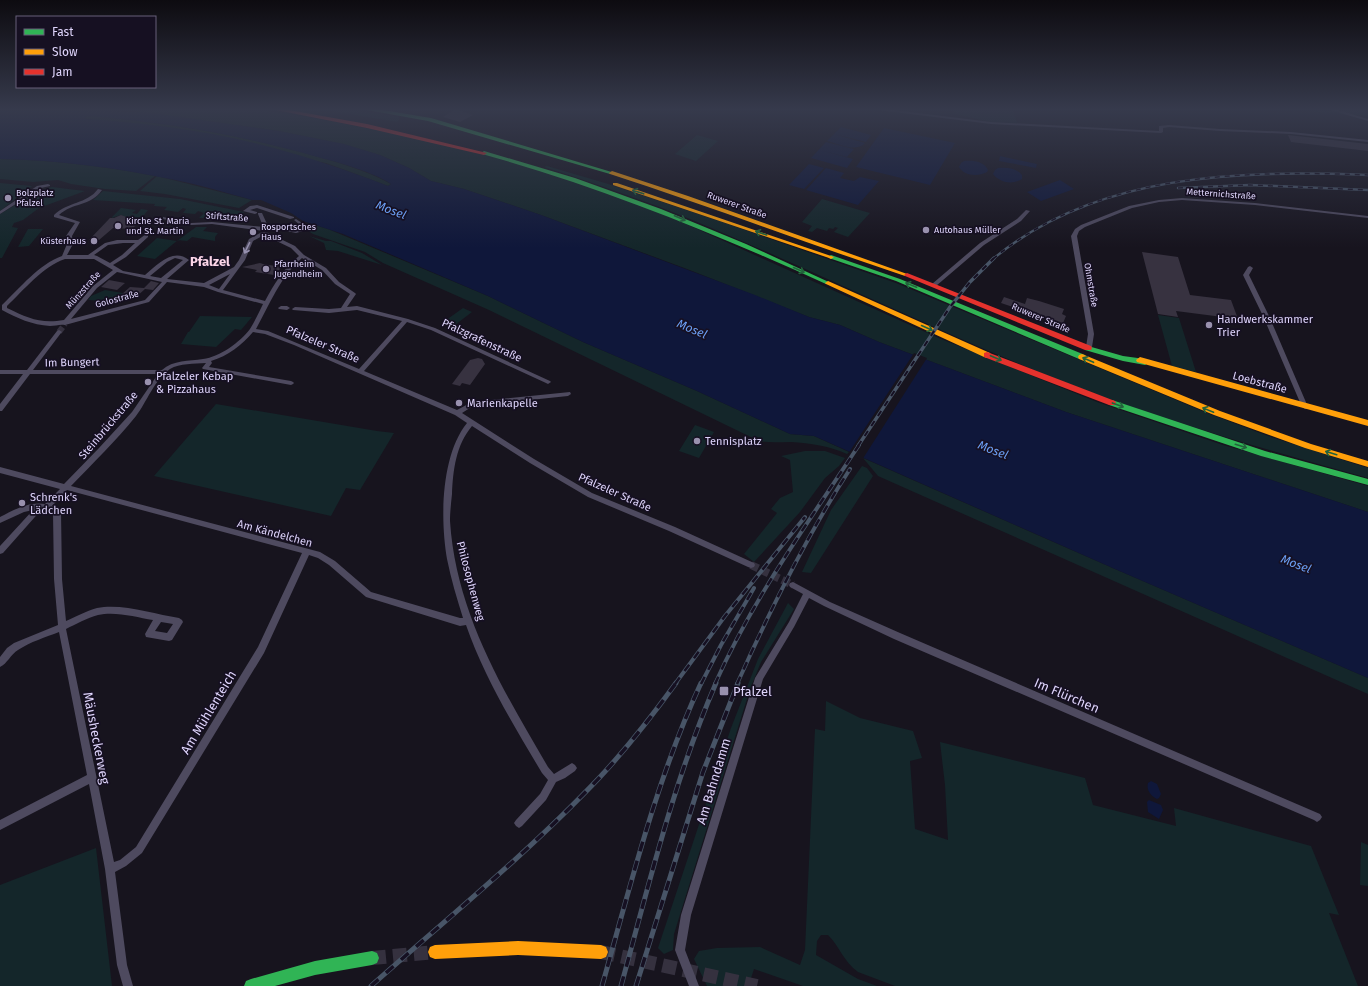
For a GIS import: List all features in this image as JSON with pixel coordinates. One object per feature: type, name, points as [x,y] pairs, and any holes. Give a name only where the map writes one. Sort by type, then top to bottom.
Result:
[{"type":"main road","points":[[496,156],[581,181],[636,200],[724,237],[960,343],[1063,385],[1177,426],[1272,456],[1368,482]]},
{"type":"main road","points":[[517,156],[554,166],[685,207],[898,280],[1217,413],[1308,446],[1368,464]]},
{"type":"main road","name":"Ruwerer Straße","points":[[554,156],[622,176],[694,200],[848,256],[934,285],[1063,338],[1089,347]]},
{"type":"main road","name":"Loebstraße","points":[[1089,347],[1120,353],[1146,362],[1305,407],[1368,423]]},
{"type":"main road","points":[[435,952],[471,948],[509,947],[601,952]]},
{"type":"main road","points":[[251,986],[315,968],[372,958]]},
{"type":"street","points":[[0,213],[39,187],[48,184]]},
{"type":"street","points":[[100,190],[94,198],[65,208],[57,214],[56,216],[76,220],[78,222],[69,236],[70,244],[64,257],[99,258],[116,270],[164,280],[205,285],[220,292],[266,303]]},
{"type":"street","name":"Metternichstraße","points":[[1078,229],[1131,207],[1182,199],[1238,203],[1368,217]]},
{"type":"street","points":[[220,292],[242,260],[251,240],[264,229],[301,230],[303,225],[294,219],[257,206],[245,211],[258,214],[264,229],[293,247],[302,256],[324,269],[337,283],[352,294],[344,309]]},
{"type":"street","points":[[934,285],[982,244],[1019,220],[1028,211]]},
{"type":"street","name":"Stiftstraße","points":[[165,218],[191,224],[212,223],[264,229]]},
{"type":"street","name":"Ohmstraße","points":[[1078,229],[1074,236],[1091,334],[1089,347]]},
{"type":"street","points":[[109,266],[124,256],[146,236]]},
{"type":"street","points":[[89,257],[101,246],[115,241],[139,242]]},
{"type":"street","name":"Golostraße","points":[[64,257],[52,261],[4,306],[4,309],[27,320],[50,324],[65,323],[141,303],[149,299],[164,280],[186,260],[180,256],[171,257],[147,276]]},
{"type":"street","points":[[162,372],[175,365],[208,360],[223,353],[252,330],[275,286],[294,262],[302,256]]},
{"type":"street","points":[[205,285],[236,268]]},
{"type":"street","points":[[1250,268],[1246,275],[1266,316],[1305,407]]},
{"type":"street","name":"Münzstraße","points":[[65,323],[96,286],[109,274],[116,270]]},
{"type":"street","name":"Pfalzgrafenstraße","points":[[295,309],[329,310],[357,308],[406,320],[433,329],[548,382]]},
{"type":"street","points":[[360,372],[406,320]]},
{"type":"street","name":"Pfalzeler Straße","points":[[252,330],[266,332],[457,413],[532,461],[590,495],[672,529],[751,565]]},
{"type":"street","points":[[0,372],[29,373],[59,332]]},
{"type":"street","points":[[208,360],[209,362],[205,368],[291,383]]},
{"type":"street","name":"Im Bungert","points":[[0,409],[29,373],[162,372]]},
{"type":"street","name":"Steinbrückstraße","points":[[0,552],[43,506],[95,458],[135,412],[162,372]]},
{"type":"street","points":[[457,413],[472,404],[568,394]]},
{"type":"street","name":"Philosophenweg","points":[[471,422],[464,430],[453,456],[446,510],[448,540],[458,587],[468,621],[490,671],[514,717],[545,770],[553,779]]},
{"type":"street","name":"Am Kändelchen","points":[[0,470],[306,553],[320,555],[332,563],[369,595],[460,622],[468,621]]},
{"type":"street","points":[[0,520],[32,506],[43,506]]},
{"type":"street","name":"Mäusheckerweg","points":[[43,506],[57,511],[58,516],[58,579],[62,627],[110,869],[122,965],[128,986]]},
{"type":"street","name":"Am Mühlenteich","points":[[110,869],[123,863],[139,850],[261,650],[306,553]]},
{"type":"street","points":[[793,585],[807,593]]},
{"type":"street","name":"Im Flürchen","points":[[807,593],[827,604],[897,636],[1317,816]]},
{"type":"street","name":"Am Bahndamm","points":[[694,986],[680,950],[688,908],[759,678],[803,606],[807,593]]},
{"type":"street","points":[[0,663],[10,651],[17,646],[96,612],[106,610],[159,618]]},
{"type":"street","points":[[519,823],[543,797],[553,779],[572,768]]},
{"type":"street","points":[[0,825],[91,778]]},
{"type":"shaded area","points":[[288,156],[315,156],[361,170],[391,184],[388,186],[326,163]]},
{"type":"shaded area","points":[[382,156],[489,156],[560,176],[664,214],[941,339],[1097,402],[1223,445],[1368,486],[1368,512],[1066,412],[879,342],[840,325],[809,317],[687,269],[541,215],[464,189],[431,181],[409,168]]},
{"type":"shaded area","points":[[681,156],[701,156],[696,161]]},
{"type":"shaded area","points":[[0,159],[78,164],[155,176],[136,191],[105,189],[71,184],[58,180],[33,182],[0,179]]},
{"type":"shaded area","points":[[547,166],[605,183],[728,224],[896,283],[1207,413],[1268,436],[1368,468],[1368,478],[1202,430],[1079,388],[995,354],[690,219],[618,192],[544,167]]},
{"type":"shaded area","points":[[157,176],[252,200],[239,208],[165,194],[140,191]]},
{"type":"shaded area","name":"Bolzplatz Pfalzel","points":[[0,183],[32,186],[0,211]]},
{"type":"shaded area","points":[[52,187],[85,191],[39,208],[23,220],[14,223],[12,227],[18,228],[2,258],[0,258],[0,214],[39,191]]},
{"type":"shaded area","points":[[103,191],[180,199],[244,212],[239,219],[199,218],[204,213],[198,211],[195,214],[183,213],[186,209],[183,208],[178,212],[164,210],[167,207],[154,206],[155,204],[93,200]]},
{"type":"shaded area","points":[[822,199],[870,213],[848,237],[834,232],[838,228],[835,227],[833,229],[829,228],[827,231],[817,228],[812,232],[808,231],[812,226],[802,222]]},
{"type":"shaded area","points":[[121,208],[136,210],[132,213],[137,214],[141,209],[148,210],[141,219],[127,218],[121,215],[111,218]]},
{"type":"shaded area","points":[[308,223],[328,229],[488,296],[583,342],[697,391],[790,434],[814,436],[849,452],[847,454],[820,445],[805,443],[759,441],[489,310],[383,263],[365,252],[313,234],[305,229]]},
{"type":"shaded area","points":[[196,227],[207,227],[203,231],[218,233],[215,237],[215,241],[192,237],[187,241],[178,240]]},
{"type":"shaded area","points":[[28,229],[43,229],[29,246],[18,247]]},
{"type":"shaded area","points":[[309,236],[331,241],[362,253],[382,265],[338,251],[326,250],[324,243]]},
{"type":"shaded area","points":[[157,238],[177,241],[155,259],[137,256]]},
{"type":"shaded area","points":[[105,290],[123,293],[112,304],[103,304],[104,301],[88,300],[91,296]]},
{"type":"shaded area","points":[[463,308],[472,312],[451,328],[442,323]]},
{"type":"shaded area","points":[[1158,315],[1179,318],[1196,372],[1172,366]]},
{"type":"shaded area","points":[[200,316],[252,317],[241,330],[235,329],[216,347],[181,344]]},
{"type":"shaded area","points":[[216,404],[394,433],[360,490],[346,488],[331,516],[154,476]]},
{"type":"shaded area","name":"Tennisplatz","points":[[695,425],[714,432],[699,458],[679,451]]},
{"type":"shaded area","points":[[805,451],[825,451],[845,458],[839,466],[825,478],[800,512],[754,562],[744,554],[777,513],[771,509],[780,498],[793,492],[790,460],[781,456]]},
{"type":"shaded area","points":[[863,458],[1368,678],[1368,694],[878,476]]},
{"type":"shaded area","points":[[862,466],[867,468],[873,476],[811,573],[802,572],[831,510]]},
{"type":"shaded area","points":[[788,603],[794,609],[761,662],[750,689],[674,934],[673,950],[664,954],[658,948],[731,728],[758,659]]},
{"type":"shaded area","points":[[826,701],[860,718],[913,731],[922,758],[910,761],[915,829],[948,840],[945,785],[940,742],[1085,778],[1093,805],[1176,826],[1174,808],[1311,846],[1339,915],[1329,913],[1358,986],[895,986],[858,972],[845,959],[836,944],[828,935],[821,935],[817,941],[816,955],[858,979],[877,986],[803,986],[754,969],[749,984],[750,986],[707,986],[694,959],[699,951],[717,948],[760,947],[800,965],[805,950],[815,729],[825,731]]},
{"type":"shaded area","points":[[1361,842],[1368,845],[1368,886],[1360,885]]},
{"type":"shaded area","points":[[96,848],[112,986],[0,986],[0,885]]},
{"type":"water","name":"Mosel","points":[[0,156],[301,156],[388,186],[391,184],[374,175],[354,167],[316,156],[382,156],[409,168],[431,181],[464,189],[541,215],[755,295],[809,317],[840,325],[879,342],[1066,412],[1368,512],[1368,678],[1115,569],[814,436],[790,434],[697,391],[583,342],[488,296],[343,234],[303,221],[291,213],[261,200],[252,200],[185,182],[110,168],[0,159]]},
{"type":"water","points":[[813,156],[842,156],[853,159],[847,168],[811,158]]},
{"type":"water","points":[[864,156],[947,156],[930,185],[856,167]]},
{"type":"water","points":[[1000,156],[1037,164],[1036,168],[999,161]]},
{"type":"water","points":[[964,161],[981,163],[988,170],[980,175],[968,174],[959,167]]},
{"type":"water","points":[[809,164],[824,168],[804,189],[789,185]]},
{"type":"water","points":[[826,168],[844,173],[840,178],[854,181],[860,177],[879,181],[858,205],[806,190]]},
{"type":"water","points":[[998,168],[1014,169],[1022,175],[1022,179],[1015,182],[1003,181],[993,174]]},
{"type":"water","points":[[1060,180],[1074,189],[1041,201],[1027,192]]},
{"type":"water","points":[[1151,781],[1157,784],[1161,794],[1157,799],[1148,790],[1148,783]]},
{"type":"water","points":[[1149,800],[1161,805],[1163,810],[1159,819],[1148,812],[1147,802]]},
{"type":"pier","points":[[914,353],[927,358],[862,460],[848,454]]},
{"type":"building","name":"Kirche St. Maria und St. Martin","points":[[121,215],[129,218],[142,219],[132,229],[113,228],[99,240],[89,240],[110,218]]},
{"type":"building","points":[[1142,252],[1178,257],[1190,295],[1231,300],[1238,319],[1176,311],[1178,317],[1158,314]]},
{"type":"building","name":"Pfarrheim Jugendheim","points":[[260,263],[282,267],[274,275],[255,272],[257,270],[242,267]]},
{"type":"building","points":[[109,280],[125,283],[117,290],[101,287]]},
{"type":"building","points":[[151,281],[159,283],[153,290],[145,289],[136,297],[121,295],[130,287],[144,288]]},
{"type":"building","points":[[1004,297],[1025,304],[1027,298],[1039,301],[1064,309],[1062,314],[1066,316],[1063,323],[1058,322],[1001,303]]},
{"type":"building","points":[[478,358],[482,359],[485,364],[470,385],[462,383],[460,386],[452,384],[470,360]]},
{"type":"tunnel","points":[[59,332],[65,324]]},
{"type":"tunnel","points":[[751,565],[793,585]]},
{"type":"tunnel","points":[[372,958],[435,952]]},
{"type":"tunnel","points":[[601,952],[757,986]]},
{"type":"railway","points":[[993,259],[1033,230],[1077,209],[1123,193],[1172,183],[1221,177],[1270,174],[1368,175]]},
{"type":"railway","points":[[1178,188],[1250,185],[1368,190]]},
{"type":"railway","points":[[858,446],[950,307],[970,282],[993,259]]},
{"type":"railway","points":[[715,684],[746,621],[764,591],[859,445]]},
{"type":"railway","points":[[737,684],[789,574],[818,521],[850,469]]},
{"type":"railway","points":[[675,684],[725,616],[805,517]]},
{"type":"railway","points":[[701,684],[721,645],[754,588]]},
{"type":"railway","points":[[371,986],[488,884],[573,805],[620,755],[649,720],[676,683]]},
{"type":"railway","points":[[602,986],[634,871],[658,795],[685,720],[701,683]]},
{"type":"railway","points":[[621,986],[663,833],[687,757],[716,683]]},
{"type":"railway","points":[[636,986],[703,772],[738,683]]},
{"type":"traffic: fast","points":[[495,156],[573,179],[659,210],[744,245],[828,283]]},
{"type":"traffic: fast","points":[[554,156],[612,173]]},
{"type":"traffic: fast","points":[[831,257],[898,280],[1082,357]]},
{"type":"traffic: fast","points":[[1088,348],[1109,355],[1145,362]]},
{"type":"traffic: fast","points":[[1112,403],[1264,454],[1368,482]]},
{"type":"traffic: fast","points":[[251,986],[315,968],[372,958]]},
{"type":"traffic: slow","points":[[612,173],[686,197],[907,275]]},
{"type":"traffic: slow","points":[[615,184],[831,257]]},
{"type":"traffic: slow","points":[[828,283],[987,355]]},
{"type":"traffic: slow","points":[[1082,357],[1217,413],[1308,446],[1368,464]]},
{"type":"traffic: slow","points":[[1140,360],[1368,423]]},
{"type":"traffic: slow","points":[[435,952],[518,948],[601,952]]},
{"type":"traffic: jam","points":[[907,275],[1088,348]]},
{"type":"traffic: jam","points":[[987,355],[1112,403]]},
{"type":"place","name":"Bolzplatz Pfalzel","points":[[8,198]]},
{"type":"place","name":"Kirche St. Maria und St. Martin","points":[[118,226]]},
{"type":"place","name":"Autohaus Müller","points":[[926,230]]},
{"type":"place","name":"Rosportsches Haus","points":[[253,232]]},
{"type":"place","name":"Küsterhaus","points":[[94,241]]},
{"type":"place","name":"Pfarrheim Jugendheim","points":[[266,269]]},
{"type":"place","name":"Handwerkskammer Trier","points":[[1209,325]]},
{"type":"place","name":"Pfalzeler Kebap & Pizzahaus","points":[[148,382]]},
{"type":"place","name":"Marienkapelle","points":[[459,403]]},
{"type":"place","name":"Tennisplatz","points":[[697,441]]},
{"type":"place","name":"Schrenk's Lädchen","points":[[22,503]]},
{"type":"place","name":"Pfalzel","points":[[724,691]]},
{"type":"district","name":"Pfalzel","points":[[210,261]]}]
